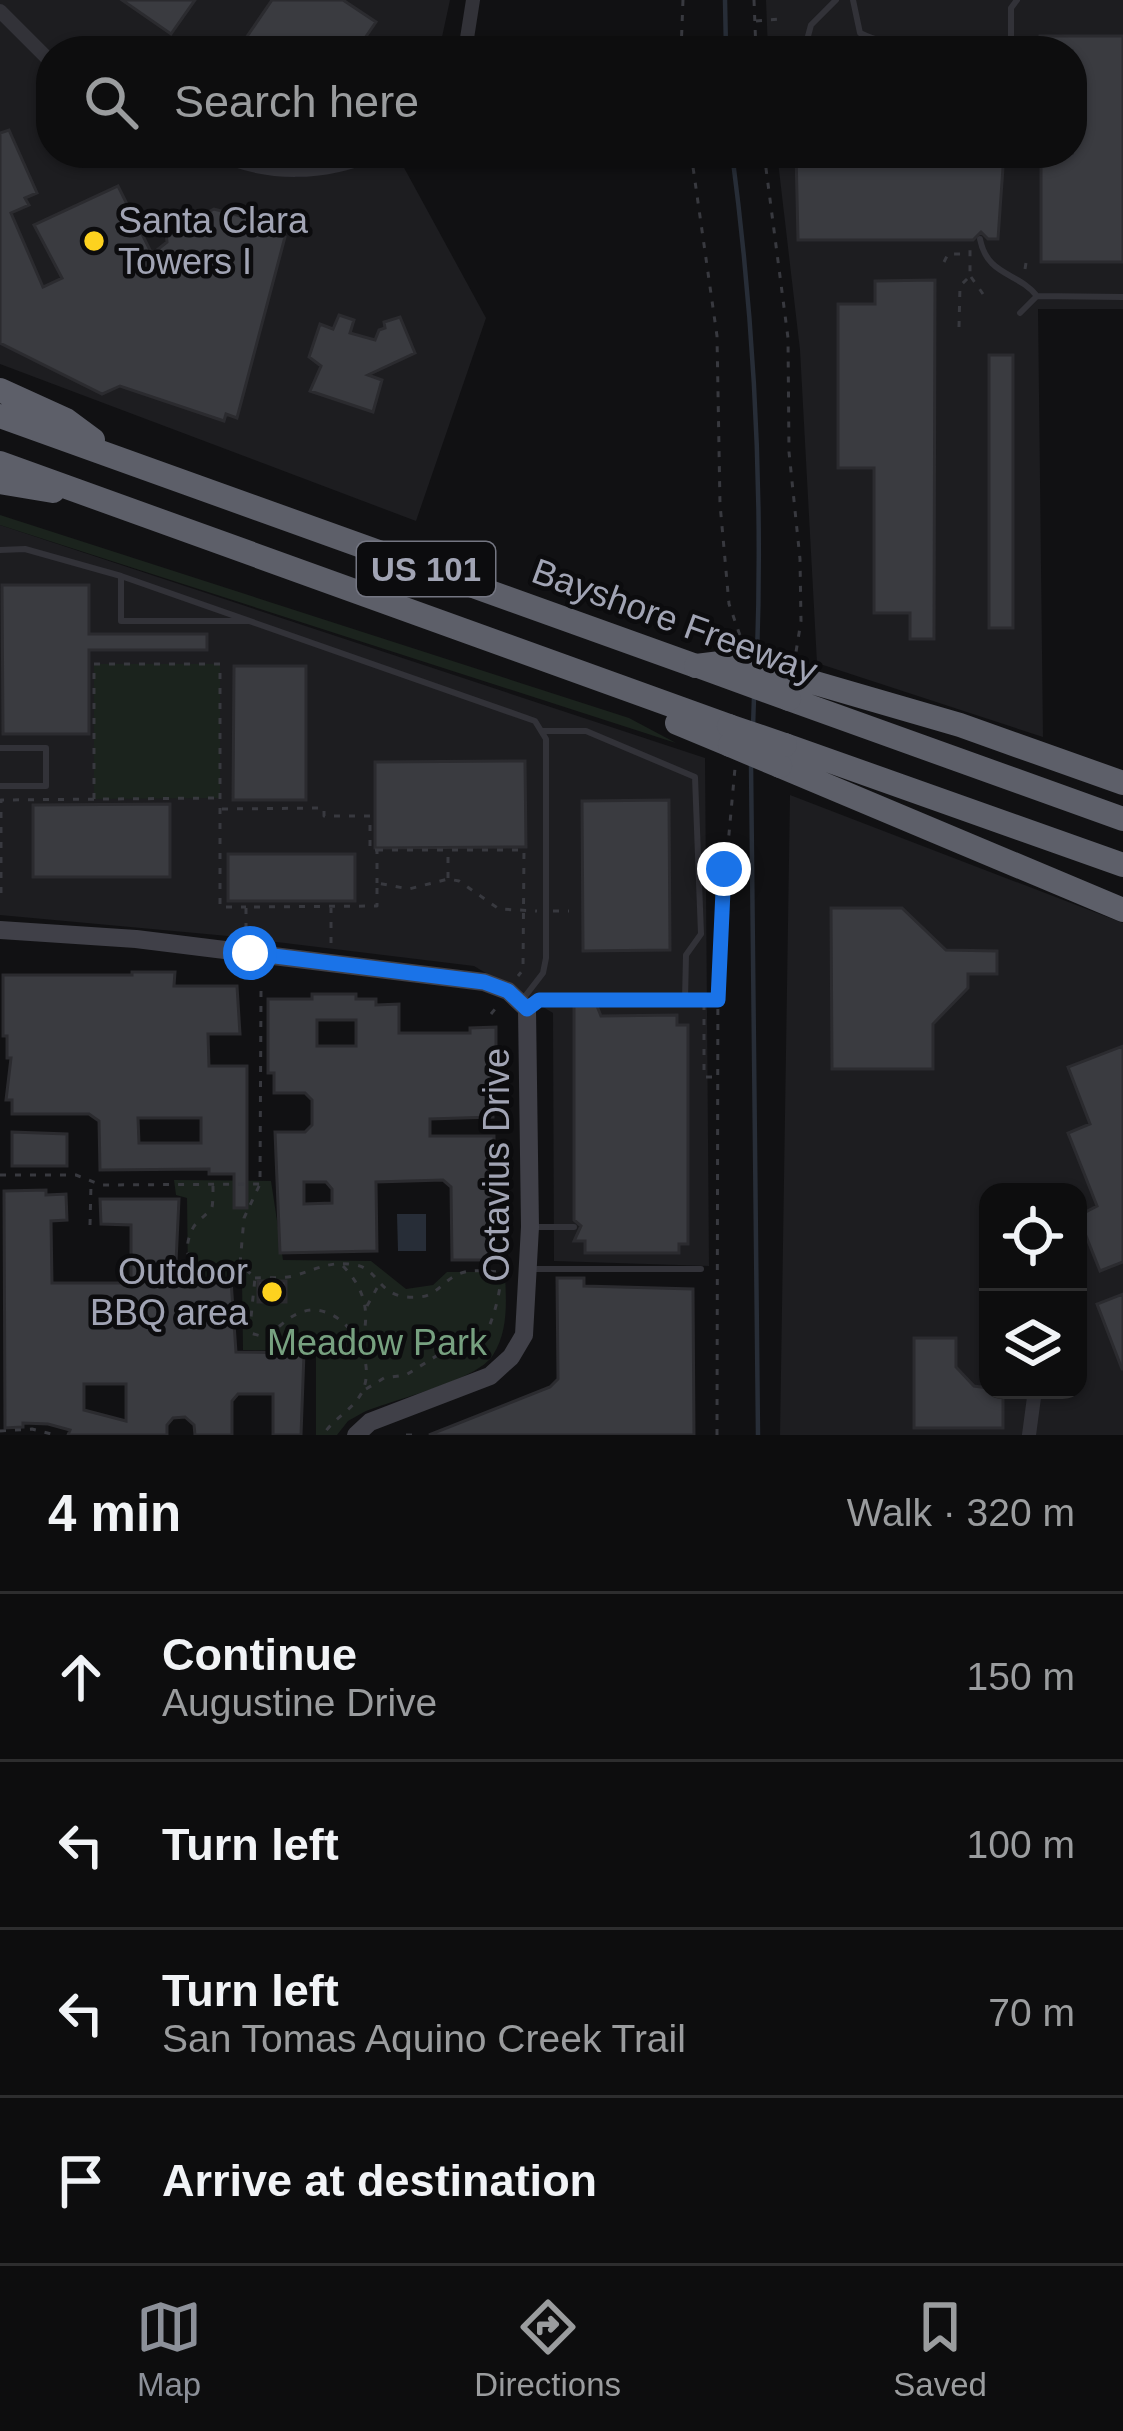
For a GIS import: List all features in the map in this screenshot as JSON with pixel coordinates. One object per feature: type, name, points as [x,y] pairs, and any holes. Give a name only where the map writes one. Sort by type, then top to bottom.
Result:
[{"type":"highway","points":[[0,390],[66,420],[118,458]]},
{"type":"highway","name":"Bayshore Freeway","points":[[0,416],[696,665],[793,689],[1123,819]]},
{"type":"highway","name":"US 101","points":[[0,463],[590,676],[783,755],[1123,865]]},
{"type":"highway","points":[[0,482],[20,489],[85,494]]},
{"type":"highway","points":[[793,689],[994,730],[1123,771]]},
{"type":"highway","points":[[960,725],[1123,783]]},
{"type":"highway","points":[[783,755],[1049,880],[1123,908]]},
{"type":"street","points":[[467,36],[473,0]]},
{"type":"street","points":[[0,11],[36,47]]},
{"type":"street","points":[[273,168],[319,168]]},
{"type":"street","points":[[0,930],[136,940],[484,982],[518,1000]]},
{"type":"street","name":"Octavius Drive","points":[[356,1435],[370,1422],[483,1379],[502,1367],[519,1346],[528,1322],[530,1227],[518,1000]]},
{"type":"street","points":[[1029,1435],[1034,1399]]},
{"type":"lane","points":[[809,36],[812,25],[836,0]]},
{"type":"lane","points":[[853,0],[860,33],[866,36]]},
{"type":"lane","points":[[1011,36],[1011,8],[1018,0]]},
{"type":"lane","points":[[980,239],[984,256],[995,270],[1026,282],[1037,296]]},
{"type":"lane","points":[[1020,313],[1037,296],[1123,297]]},
{"type":"lane","points":[[0,550],[25,549],[121,576],[527,717],[546,739],[546,911],[543,974],[518,1000]]},
{"type":"lane","points":[[121,576],[122,621],[250,621]]},
{"type":"lane","points":[[542,731],[586,731],[695,777],[701,934],[686,955],[685,1000]]},
{"type":"lane","points":[[0,748],[46,748],[46,786],[0,786]]},
{"type":"lane","points":[[530,1227],[574,1227]]},
{"type":"lane","points":[[529,1270],[701,1270]]},
{"type":"path","points":[[682,36],[683,0]]},
{"type":"path","points":[[754,0],[755,36]]},
{"type":"path","points":[[754,21],[780,19]]},
{"type":"path","points":[[693,168],[717,336],[719,487],[726,553]]},
{"type":"path","points":[[766,168],[788,338],[789,452],[800,559],[801,621],[796,652]]},
{"type":"path","points":[[970,240],[970,276],[983,293]]},
{"type":"path","points":[[944,262],[948,254],[970,254]]},
{"type":"path","points":[[959,327],[960,286],[970,276]]},
{"type":"path","points":[[94,799],[94,664],[220,664],[220,907],[377,906],[377,850]]},
{"type":"path","points":[[1,893],[1,800],[220,798]]},
{"type":"path","points":[[220,809],[324,808],[324,816],[370,816],[370,850],[524,850],[523,970],[518,1000]]},
{"type":"path","points":[[448,850],[448,879]]},
{"type":"path","points":[[719,1435],[718,1000],[724,869]]},
{"type":"path","points":[[377,883],[409,889],[448,879],[468,886],[492,906],[569,911]]},
{"type":"path","points":[[246,907],[246,928]]},
{"type":"path","points":[[331,907],[331,943]]},
{"type":"path","points":[[240,1264],[244,1218],[260,1184],[261,992]]},
{"type":"path","points":[[491,1014],[518,1000],[718,1000]]},
{"type":"path","points":[[704,1000],[704,1077],[718,1077]]},
{"type":"path","points":[[0,1175],[76,1174],[91,1182],[260,1184]]},
{"type":"path","points":[[91,1182],[91,1225]]},
{"type":"path","points":[[213,1185],[212,1207],[190,1235],[190,1256],[210,1270],[240,1264]]},
{"type":"path","points":[[240,1264],[255,1278],[294,1276],[307,1268],[342,1264],[364,1267],[378,1286],[415,1298],[427,1296],[466,1271],[503,1272],[500,1298],[485,1339],[474,1352],[441,1353],[406,1375],[384,1378],[364,1389],[323,1435]]},
{"type":"path","points":[[342,1264],[362,1290],[367,1307]]},
{"type":"path","points":[[255,1278],[247,1333],[264,1337],[286,1319],[314,1310],[325,1312],[348,1326],[360,1347],[366,1363],[364,1389]]},
{"type":"path","points":[[360,1347],[367,1307],[378,1286]]},
{"type":"path","points":[[0,1432],[32,1430],[55,1435]]},
{"type":"path","points":[[406,1435],[415,1435]]},
{"type":"shaded area","points":[[0,0],[450,0],[442,36],[36,36],[36,168],[404,168],[486,318],[416,521],[0,364]]},
{"type":"shaded area","points":[[766,0],[1123,0],[1123,309],[1038,309],[1043,737],[817,663],[800,350],[779,168],[1087,168],[1087,36],[767,36]]},
{"type":"shaded area","points":[[0,525],[705,758],[709,1266],[554,1261],[553,1013],[474,966],[0,915]]},
{"type":"shaded area","points":[[790,795],[1123,923],[1123,1435],[780,1435]]},
{"type":"shaded area","points":[[397,1214],[426,1214],[426,1251],[398,1251]]},
{"type":"green space","points":[[0,515],[629,718],[676,743],[0,525]]},
{"type":"green space","points":[[94,664],[220,664],[220,798],[94,799]]},
{"type":"green space","name":"Meadow Park","points":[[174,1180],[271,1181],[283,1260],[371,1261],[406,1289],[433,1285],[447,1272],[505,1272],[505,1315],[493,1355],[470,1373],[364,1412],[337,1435],[316,1435],[316,1351],[243,1350],[242,1281],[188,1277],[187,1198],[176,1195]]},
{"type":"building","points":[[122,0],[195,0],[171,34]]},
{"type":"building","points":[[272,0],[343,0],[376,22],[366,36],[247,36]]},
{"type":"building","points":[[1087,36],[1123,36],[1123,262],[1041,262],[1041,168],[1087,168]]},
{"type":"building","points":[[9,130],[37,193],[25,198],[29,205],[11,213],[43,287],[62,278],[34,225],[118,186],[152,254],[167,242],[165,222],[182,214],[187,223],[214,209],[276,225],[274,234],[285,237],[237,418],[226,414],[224,421],[120,386],[102,394],[0,343],[0,133]]},
{"type":"building","points":[[796,168],[1003,168],[998,239],[988,239],[981,232],[973,240],[798,240]]},
{"type":"building","points":[[935,280],[934,639],[910,639],[910,613],[874,613],[874,468],[838,468],[838,304],[875,304],[875,281]]},
{"type":"building","points":[[339,315],[354,320],[350,333],[375,340],[384,322],[400,317],[415,353],[368,375],[382,380],[373,412],[310,391],[321,366],[309,357],[320,324],[333,329]]},
{"type":"building","points":[[989,355],[1013,355],[1013,628],[989,628]]},
{"type":"building","points":[[2,585],[89,585],[89,634],[207,634],[207,650],[89,650],[89,734],[3,734]]},
{"type":"building","points":[[234,666],[306,666],[306,800],[233,800]]},
{"type":"building","points":[[525,761],[526,847],[375,848],[375,762]]},
{"type":"building","points":[[669,800],[670,950],[583,951],[582,801]]},
{"type":"building","points":[[170,804],[170,877],[33,877],[33,805]]},
{"type":"building","points":[[228,854],[355,854],[355,901],[228,901]]},
{"type":"building","points":[[831,908],[902,908],[946,950],[997,951],[997,974],[968,974],[968,988],[933,1024],[933,1069],[832,1069]]},
{"type":"building","points":[[175,972],[174,986],[237,986],[240,1034],[208,1034],[209,1066],[247,1066],[247,1208],[234,1208],[234,1174],[209,1174],[209,1169],[100,1170],[99,1121],[89,1114],[12,1114],[12,1100],[6,1100],[11,1058],[7,1058],[7,1036],[3,1036],[3,975]],"holes":[[[138,1118],[201,1118],[201,1143],[139,1143]]]},
{"type":"building","points":[[312,994],[356,994],[356,999],[376,999],[376,1005],[399,1004],[399,1033],[470,1033],[470,1028],[496,1027],[493,1117],[430,1119],[430,1136],[494,1136],[495,1260],[452,1260],[451,1187],[443,1180],[376,1182],[377,1251],[280,1253],[275,1132],[305,1132],[312,1125],[312,1100],[305,1093],[274,1093],[274,1073],[268,1073],[268,999],[312,999]],"holes":[[[317,1020],[356,1020],[356,1046],[317,1046]],[[304,1182],[326,1182],[332,1189],[332,1203],[304,1204]]]},
{"type":"building","points":[[574,1006],[597,1006],[601,1016],[677,1015],[677,1025],[688,1025],[688,1244],[679,1244],[679,1253],[585,1253],[585,1241],[574,1241],[581,1226],[574,1220]]},
{"type":"building","points":[[1123,1046],[1123,1262],[1100,1271],[1087,1238],[1087,1211],[1097,1206],[1068,1133],[1090,1124],[1068,1067]]},
{"type":"building","points":[[12,1132],[67,1134],[67,1166],[12,1166]]},
{"type":"building","points":[[4,1191],[66,1194],[67,1220],[51,1221],[52,1283],[131,1283],[131,1225],[101,1224],[100,1199],[179,1199],[175,1283],[231,1280],[236,1352],[304,1353],[301,1435],[273,1435],[273,1394],[238,1394],[232,1401],[232,1435],[195,1435],[194,1425],[185,1417],[173,1418],[167,1435],[68,1435],[70,1430],[48,1424],[5,1428]],"holes":[[[84,1384],[126,1384],[126,1421],[84,1410]]]},
{"type":"building","points":[[557,1278],[584,1278],[584,1286],[693,1289],[694,1435],[429,1435],[550,1387],[558,1379]]},
{"type":"building","name":"Outdoor BBQ area","points":[[258,1281],[286,1281],[286,1302],[258,1302]]},
{"type":"building","points":[[1123,1294],[1123,1369],[1122,1369],[1097,1304]]},
{"type":"building","points":[[914,1338],[956,1338],[956,1367],[979,1387],[979,1399],[1003,1399],[1003,1428],[914,1428]]},
{"type":"waterway","points":[[725,0],[726,36]]},
{"type":"waterway","points":[[734,168],[755,404],[757,656]]},
{"type":"waterway","points":[[753,727],[754,697]]},
{"type":"waterway","points":[[751,763],[758,1435]]},
{"type":"place","name":"Santa Clara Towers I","points":[[94,241]]},
{"type":"place","name":"Outdoor BBQ area","points":[[272,1292]]},
{"type":"route","points":[[250,953],[484,982],[502,987],[527,1009],[539,1000],[718,1000],[724,869]]}]
